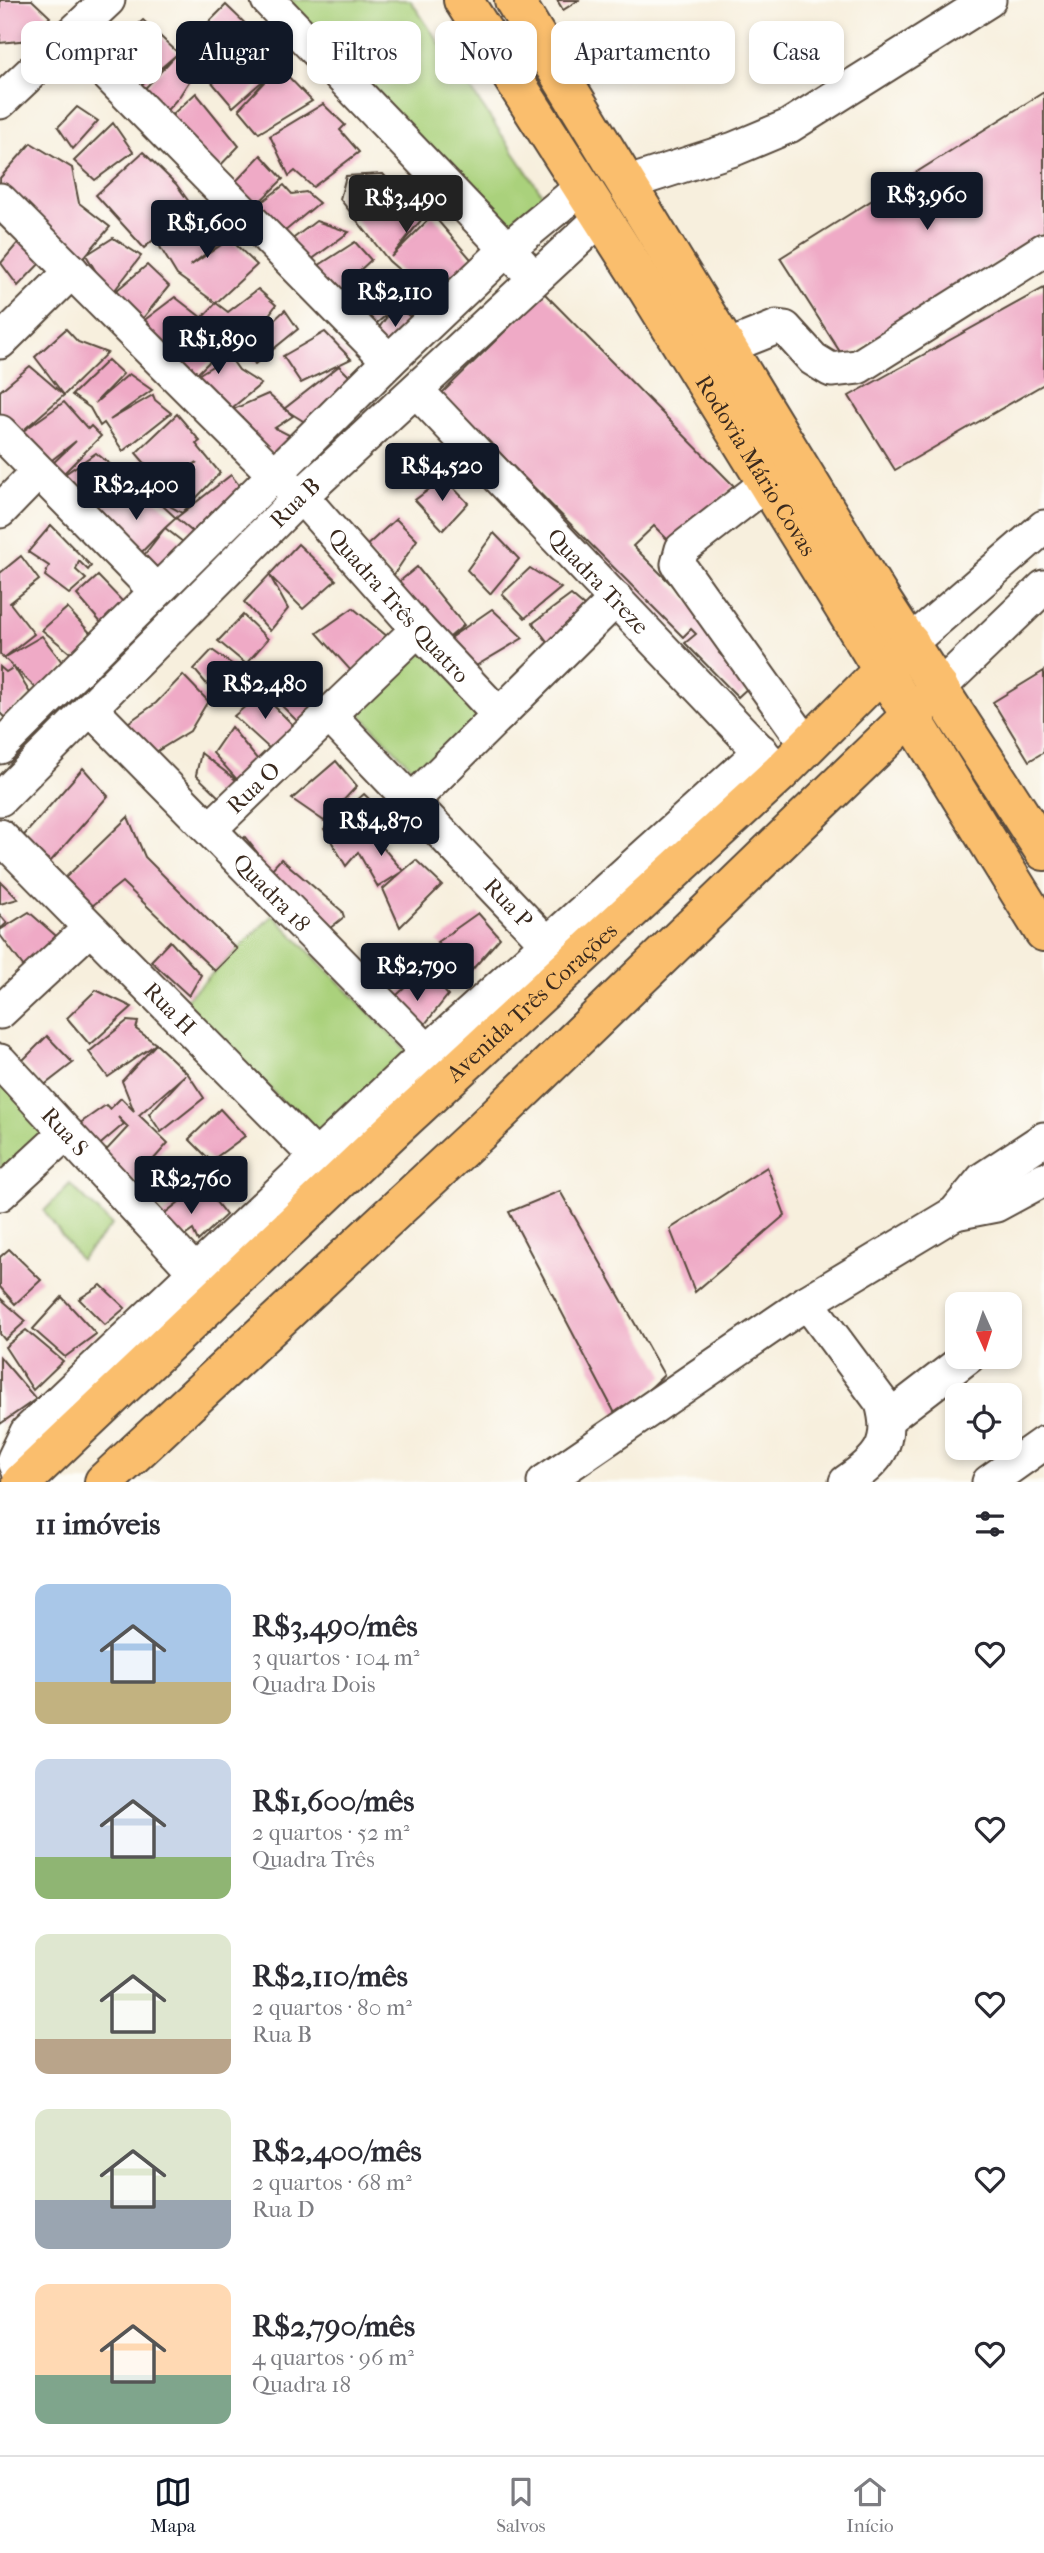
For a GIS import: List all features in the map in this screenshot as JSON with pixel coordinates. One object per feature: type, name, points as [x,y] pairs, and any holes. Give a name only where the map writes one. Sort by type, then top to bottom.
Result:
[{"type":"main road","name":"Rodovia Mário Covas","points":[[463,0],[1044,932]]},
{"type":"main road","name":"Rodovia Mário Covas","points":[[514,0],[910,643],[1044,851]]},
{"type":"main road","name":"Avenida Três Corações","points":[[23,1482],[205,1283],[771,762],[808,746],[910,643]]},
{"type":"main road","points":[[104,1482],[483,1129],[939,688]]},
{"type":"street","points":[[0,72],[77,0]]},
{"type":"street","points":[[86,21],[108,0]]},
{"type":"street","points":[[268,0],[535,279]]},
{"type":"street","points":[[625,184],[734,149],[789,126],[989,0]]},
{"type":"street","points":[[0,102],[21,82]]},
{"type":"street","points":[[117,84],[389,361]]},
{"type":"street","name":"Quadra Três Quatro","points":[[0,200],[288,486],[499,715]]},
{"type":"street","name":"Rua B","points":[[0,799],[90,708],[288,486],[389,361],[507,249],[591,203]]},
{"type":"street","name":"Rua B","points":[[0,747],[156,590],[416,390],[535,279],[591,203]]},
{"type":"street","points":[[727,347],[777,327],[785,328],[813,359],[831,370],[858,367],[1044,250]]},
{"type":"street","points":[[0,342],[72,271]]},
{"type":"street","name":"Quadra Treze","points":[[416,390],[771,762]]},
{"type":"street","points":[[0,432],[156,590]]},
{"type":"street","points":[[0,511],[38,472]]},
{"type":"street","points":[[766,483],[682,550],[678,564],[808,746]]},
{"type":"street","name":"Avenida Três Corações","points":[[910,643],[1044,527]]},
{"type":"street","points":[[939,688],[1044,587]]},
{"type":"street","points":[[412,801],[616,599]]},
{"type":"street","name":"Rua O","points":[[210,829],[418,629]]},
{"type":"street","name":"Quadra 18","points":[[90,708],[440,1064]]},
{"type":"street","name":"Rua P","points":[[328,715],[559,957]]},
{"type":"street","name":"Rua H","points":[[0,836],[327,1169]]},
{"type":"street","points":[[0,1012],[89,929]]},
{"type":"street","name":"Rua S","points":[[0,1061],[205,1283]]},
{"type":"street","points":[[0,1194],[66,1133]]},
{"type":"street","points":[[544,1482],[807,1302],[955,1213],[983,1179],[1044,1139]]},
{"type":"street","points":[[955,1213],[996,1205],[1044,1179]]},
{"type":"street","points":[[807,1302],[882,1403],[887,1419],[886,1438],[878,1455],[846,1482]]},
{"type":"street","points":[[887,1419],[952,1369]]},
{"type":"street","points":[[989,1482],[1044,1443]]},
{"type":"green space","points":[[270,0],[410,0],[435,37],[435,84],[467,84],[555,213],[513,253],[351,84],[421,84],[421,21],[307,21],[307,39]]},
{"type":"green space","points":[[425,650],[489,715],[422,778],[359,713]]},
{"type":"green space","points":[[273,915],[407,1051],[318,1138],[184,1001]]},
{"type":"green space","points":[[0,1072],[67,1143],[0,1205]]},
{"type":"green space","points":[[70,1184],[112,1225],[80,1260],[44,1211]]},
{"type":"building","points":[[0,0],[32,0],[50,17],[46,21],[21,21],[21,41],[0,43]]},
{"type":"building","points":[[557,0],[579,0],[563,10]]},
{"type":"building","points":[[226,5],[243,21],[210,21]]},
{"type":"building","points":[[162,38],[176,51],[176,55],[162,67]]},
{"type":"building","points":[[175,56],[176,84],[187,84],[159,119],[138,96],[149,84],[162,84],[162,70]]},
{"type":"building","points":[[293,81],[312,101],[259,133],[239,109],[262,84],[293,84]]},
{"type":"building","points":[[127,84],[142,84],[134,91]]},
{"type":"building","points":[[213,84],[259,84],[233,107]]},
{"type":"building","points":[[1044,92],[1044,232],[844,358],[780,258]]},
{"type":"building","points":[[196,93],[239,146],[214,172],[163,123]]},
{"type":"building","points":[[323,104],[345,125],[340,130],[359,152],[313,187],[295,171],[289,176],[270,136]]},
{"type":"building","points":[[77,107],[98,121],[73,149],[58,127]]},
{"type":"building","points":[[113,123],[133,152],[95,180],[74,161]]},
{"type":"building","points":[[31,143],[72,168],[79,203],[110,227],[72,271],[0,183],[0,178]]},
{"type":"building","points":[[143,152],[176,184],[192,206],[144,248],[96,195]]},
{"type":"building","points":[[261,155],[283,179],[250,211],[284,185],[292,194],[306,192],[319,203],[272,242],[224,194]]},
{"type":"building","points":[[383,174],[422,219],[391,257],[433,215],[476,265],[436,302],[389,261],[340,199],[346,176]]},
{"type":"building","points":[[199,216],[222,241],[190,266],[230,239],[257,265],[216,303],[177,275],[160,247]]},
{"type":"building","points":[[316,221],[349,232],[307,263],[286,244]]},
{"type":"building","points":[[22,238],[44,259],[18,286],[1,263]]},
{"type":"building","points":[[113,238],[141,256],[111,295],[147,265],[169,286],[132,332],[86,255]]},
{"type":"building","points":[[355,242],[371,260],[357,273],[359,289],[335,306],[313,269]]},
{"type":"building","points":[[388,281],[409,295],[369,330],[347,307]]},
{"type":"building","points":[[1044,288],[1044,384],[895,470],[849,396]]},
{"type":"building","points":[[258,289],[276,305],[240,355],[202,318],[216,303],[228,312]]},
{"type":"building","points":[[544,293],[734,486],[672,544],[654,526],[633,546],[729,642],[719,653],[751,685],[738,697],[685,643],[696,634],[691,629],[683,637],[441,394]]},
{"type":"building","points":[[175,297],[202,318],[155,355],[138,325]]},
{"type":"building","points":[[395,306],[421,324],[382,354],[375,333]]},
{"type":"building","points":[[285,310],[298,329],[255,364],[245,347]]},
{"type":"building","points":[[193,324],[222,349],[185,386],[172,351]]},
{"type":"building","points":[[66,329],[78,342],[107,353],[64,395],[35,357]]},
{"type":"building","points":[[325,332],[351,359],[301,383],[283,356]]},
{"type":"building","points":[[229,356],[239,370],[261,384],[227,412],[193,378]]},
{"type":"building","points":[[108,360],[123,374],[95,403],[129,374],[152,390],[110,420],[153,395],[155,400],[171,413],[123,451],[104,423],[100,426],[90,408],[72,395]]},
{"type":"building","points":[[30,366],[64,395],[19,434],[64,402],[88,429],[91,426],[101,436],[59,478],[49,467],[76,441],[43,467],[0,427],[0,391]]},
{"type":"building","points":[[339,366],[353,380],[308,424],[284,409]]},
{"type":"building","points":[[268,394],[293,416],[275,428],[295,438],[286,465],[256,440],[227,412]]},
{"type":"building","points":[[177,414],[200,441],[196,444],[220,473],[182,513],[163,502],[160,495],[197,462],[172,481],[162,471],[155,475],[136,453]]},
{"type":"building","points":[[96,453],[111,465],[74,496],[59,478]]},
{"type":"building","points":[[120,466],[176,518],[134,560],[78,504]]},
{"type":"building","points":[[231,475],[246,494],[201,539],[176,518]]},
{"type":"building","points":[[444,478],[468,503],[443,530],[415,500]]},
{"type":"building","points":[[396,519],[417,540],[393,576],[364,548]]},
{"type":"building","points":[[51,525],[91,566],[88,570],[79,561],[76,570],[86,579],[69,594],[45,576],[49,566],[28,552]]},
{"type":"building","points":[[165,528],[192,549],[154,582],[138,563]]},
{"type":"building","points":[[494,533],[519,559],[490,594],[467,570]]},
{"type":"building","points":[[298,544],[336,580],[303,609],[270,576],[288,609],[270,631],[244,602]]},
{"type":"building","points":[[21,556],[39,580],[10,603],[34,634],[4,658],[0,654],[0,573]]},
{"type":"building","points":[[417,567],[464,625],[444,642],[394,586]]},
{"type":"building","points":[[530,568],[561,588],[525,618],[502,594]]},
{"type":"building","points":[[98,576],[127,606],[109,632],[77,595]]},
{"type":"building","points":[[571,595],[591,612],[550,645],[533,623]]},
{"type":"building","points":[[67,608],[93,636],[79,660],[42,630]]},
{"type":"building","points":[[353,608],[394,642],[352,672],[317,633]]},
{"type":"building","points":[[492,609],[523,638],[469,670],[444,642]]},
{"type":"building","points":[[243,615],[268,639],[246,664],[218,641]]},
{"type":"building","points":[[42,636],[65,666],[41,693],[4,658]]},
{"type":"building","points":[[212,650],[250,677],[220,700],[194,669]]},
{"type":"building","points":[[293,665],[326,699],[302,726],[271,695]]},
{"type":"building","points":[[0,667],[6,672],[14,667],[30,693],[5,718],[0,713]]},
{"type":"building","points":[[1044,671],[1044,752],[1029,761],[993,702]]},
{"type":"building","points":[[183,675],[208,701],[190,731],[154,753],[122,727],[156,703]]},
{"type":"building","points":[[261,693],[296,728],[270,749],[234,716]]},
{"type":"building","points":[[231,727],[262,765],[241,784],[213,753]]},
{"type":"building","points":[[201,753],[241,784],[225,803],[196,775]]},
{"type":"building","points":[[336,761],[357,786],[324,821],[292,799]]},
{"type":"building","points":[[83,768],[108,796],[51,861],[19,841]]},
{"type":"building","points":[[364,794],[389,818],[373,836],[403,871],[378,887],[358,852],[346,866],[324,829]]},
{"type":"building","points":[[128,817],[145,857],[237,949],[215,971],[122,882],[92,906],[65,878]]},
{"type":"building","points":[[245,837],[271,870],[281,859],[342,911],[344,917],[324,933],[234,846]]},
{"type":"building","points":[[416,860],[442,885],[400,927],[383,889]]},
{"type":"building","points":[[0,881],[18,899],[0,904]]},
{"type":"building","points":[[29,912],[63,942],[30,975],[0,935],[0,930]]},
{"type":"building","points":[[478,913],[500,938],[471,971],[437,942]]},
{"type":"building","points":[[0,915],[7,923],[0,929]]},
{"type":"building","points":[[170,941],[201,975],[189,996],[151,961]]},
{"type":"building","points":[[425,969],[448,995],[414,1038],[384,1007]]},
{"type":"building","points":[[96,990],[132,1007],[90,1045],[67,1018]]},
{"type":"building","points":[[127,1021],[138,1022],[136,1029],[156,1044],[108,1077],[89,1052]]},
{"type":"building","points":[[47,1036],[73,1063],[43,1086],[22,1061]]},
{"type":"building","points":[[156,1044],[188,1074],[204,1098],[161,1132],[149,1114],[185,1075],[139,1115],[168,1143],[123,1194],[100,1157],[128,1127],[118,1117],[124,1124],[96,1148],[66,1133],[106,1105],[110,1109],[121,1098],[134,1111],[122,1081]]},
{"type":"building","points":[[220,1109],[245,1136],[211,1161],[189,1139]]},
{"type":"building","points":[[767,1167],[785,1215],[695,1292],[670,1229]]},
{"type":"building","points":[[202,1184],[226,1215],[198,1241],[193,1230],[176,1242],[151,1224]]},
{"type":"building","points":[[560,1191],[664,1375],[618,1419],[509,1212]]},
{"type":"building","points":[[9,1249],[41,1280],[15,1304],[0,1287],[0,1257]]},
{"type":"building","points":[[101,1285],[125,1308],[105,1325],[79,1299]]},
{"type":"building","points":[[62,1297],[96,1334],[65,1357],[33,1329]]},
{"type":"building","points":[[0,1298],[26,1321],[5,1340],[0,1334]]},
{"type":"building","points":[[26,1330],[63,1361],[33,1390],[5,1347]]},
{"type":"building","points":[[0,1357],[36,1399],[0,1424]]}]
